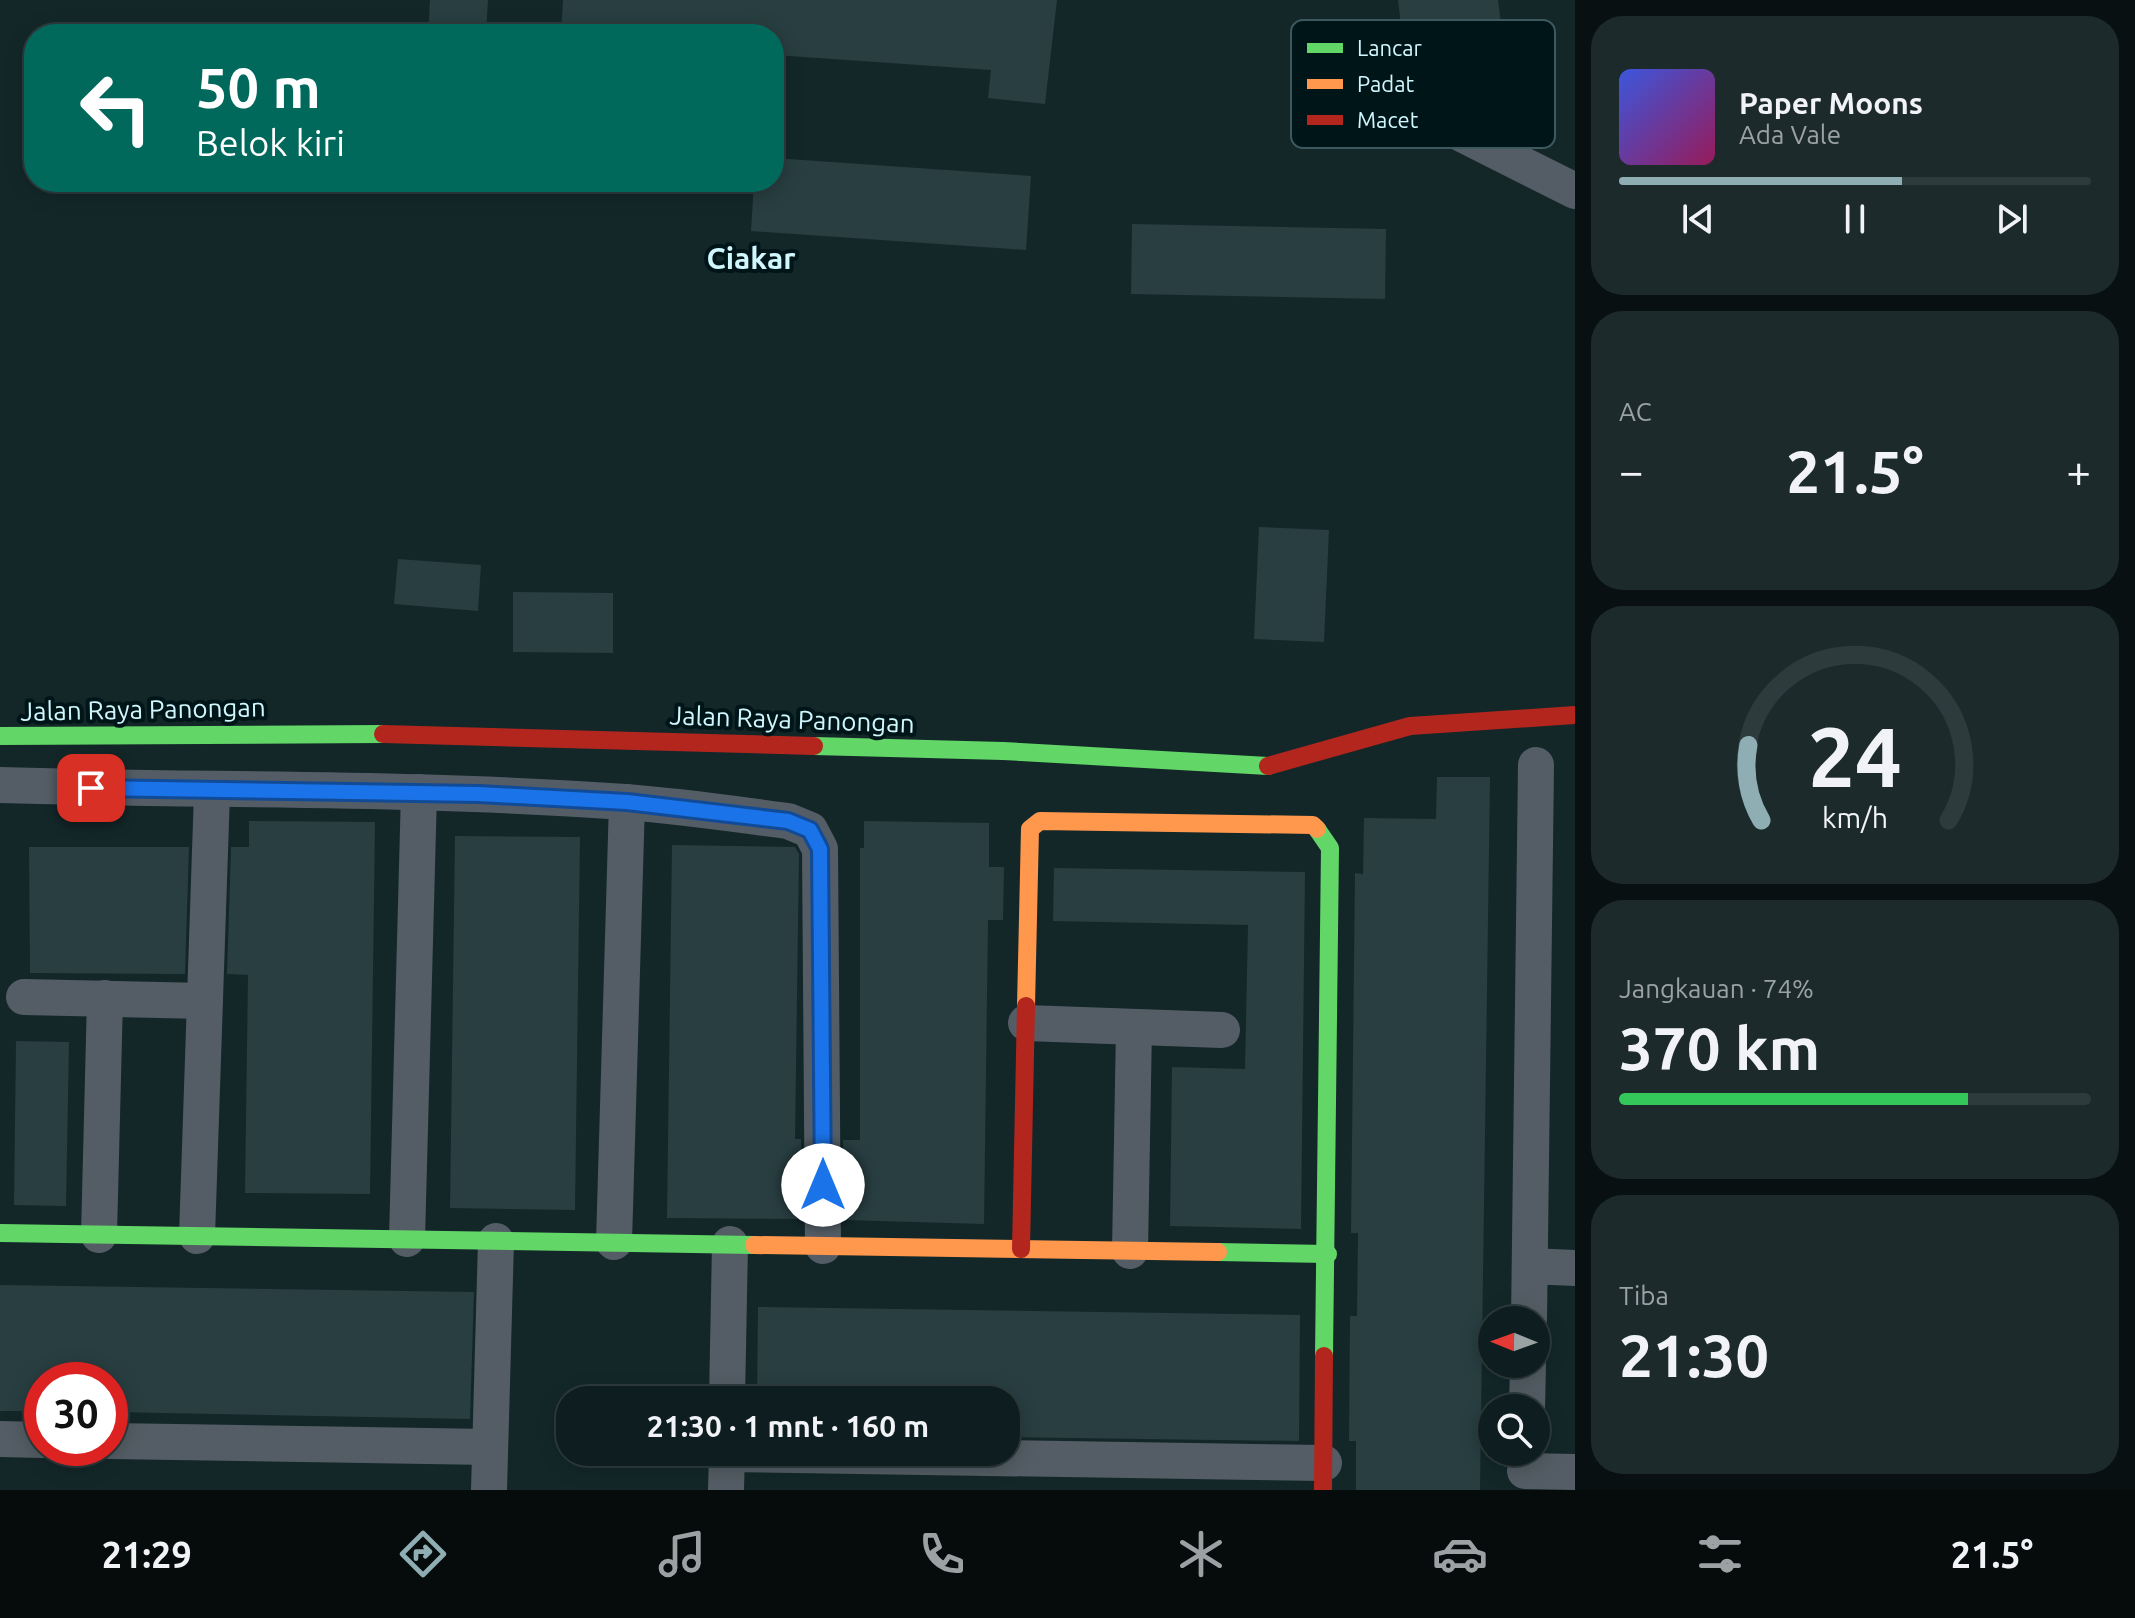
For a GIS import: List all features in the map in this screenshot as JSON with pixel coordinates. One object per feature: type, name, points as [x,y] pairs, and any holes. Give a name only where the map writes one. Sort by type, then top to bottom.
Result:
[{"type":"street","points":[[1490,148],[1575,191]]},
{"type":"street","name":"Jalan Raya Panongan","points":[[0,736],[342,733],[1003,751],[1261,768],[1410,726],[1575,715]]},
{"type":"street","points":[[1529,1306],[1536,765]]},
{"type":"street","points":[[0,785],[212,792],[419,792],[627,802],[788,821],[810,830],[820,849],[823,1246]]},
{"type":"street","points":[[197,1236],[212,792]]},
{"type":"street","points":[[407,1239],[419,792]]},
{"type":"street","points":[[614,1242],[627,802]]},
{"type":"street","points":[[1020,1464],[1324,1476],[1330,848],[1325,836],[1313,825],[1040,821],[1030,829],[1021,1249]]},
{"type":"street","points":[[24,997],[205,1001]]},
{"type":"street","points":[[99,1235],[105,998]]},
{"type":"street","points":[[1026,1023],[1222,1030]]},
{"type":"street","points":[[1130,1251],[1134,1027]]},
{"type":"street","points":[[0,1233],[1328,1254]]},
{"type":"street","points":[[489,1490],[496,1241]]},
{"type":"street","points":[[727,1386],[730,1244]]},
{"type":"street","points":[[1530,1266],[1575,1268]]},
{"type":"street","points":[[0,1439],[24,1440]]},
{"type":"street","points":[[128,1441],[490,1447]]},
{"type":"street","points":[[726,1490],[727,1466]]},
{"type":"street","points":[[1525,1471],[1575,1472]]},
{"type":"building","points":[[430,0],[488,0],[487,24],[429,24]]},
{"type":"building","points":[[563,0],[1057,0],[1045,104],[988,98],[991,70],[784,56],[784,24],[562,24]]},
{"type":"building","points":[[1398,0],[1498,0],[1500,20],[1400,20]]},
{"type":"building","points":[[784,159],[1031,176],[1026,250],[751,231],[753,192],[784,192]]},
{"type":"building","points":[[1132,224],[1386,229],[1385,299],[1131,294]]},
{"type":"building","points":[[1259,527],[1329,530],[1324,642],[1254,639]]},
{"type":"building","points":[[398,559],[481,565],[478,611],[394,604]]},
{"type":"building","points":[[513,592],[613,593],[613,653],[513,652]]},
{"type":"building","points":[[1437,777],[1490,777],[1483,1306],[1478,1306],[1478,1378],[1482,1378],[1481,1394],[1478,1394],[1480,1490],[1356,1490],[1356,1441],[1349,1441],[1350,1316],[1357,1316],[1358,1233],[1351,1233],[1355,873],[1363,874],[1364,818],[1436,819]]},
{"type":"building","points":[[249,821],[375,822],[370,1194],[245,1193],[248,975],[227,974],[231,847],[249,847]]},
{"type":"building","points":[[864,821],[989,823],[989,867],[1004,867],[1003,920],[988,920],[984,1224],[844,1220],[843,1140],[860,1140],[860,848],[864,848]]},
{"type":"building","points":[[455,836],[580,837],[575,1210],[450,1208]]},
{"type":"building","points":[[672,845],[795,847],[799,854],[795,1139],[801,1139],[802,1219],[667,1218]]},
{"type":"building","points":[[29,847],[189,847],[185,974],[30,973]]},
{"type":"building","points":[[1054,868],[1305,872],[1301,1229],[1170,1226],[1172,1067],[1245,1069],[1248,925],[1053,921]]},
{"type":"building","points":[[16,1041],[69,1042],[66,1206],[14,1205]]},
{"type":"building","points":[[0,1285],[474,1292],[470,1419],[128,1412],[128,1362],[24,1362],[24,1411],[0,1411]]},
{"type":"building","points":[[758,1307],[1300,1315],[1299,1441],[1020,1437],[1020,1386],[757,1386]]},
{"type":"traffic: fast","points":[[0,736],[383,734]]},
{"type":"traffic: fast","points":[[814,746],[1003,751],[1268,766]]},
{"type":"traffic: fast","points":[[1317,829],[1330,848],[1324,1356]]},
{"type":"traffic: fast","points":[[0,1233],[754,1245]]},
{"type":"traffic: fast","points":[[1218,1252],[1328,1254]]},
{"type":"traffic: slow","points":[[1026,1006],[1030,829],[1040,821],[1313,825],[1317,829]]},
{"type":"traffic: slow","points":[[754,1245],[1218,1252]]},
{"type":"traffic: jam","points":[[1268,766],[1410,726],[1575,715]]},
{"type":"traffic: jam","points":[[383,734],[814,746]]},
{"type":"traffic: jam","points":[[1021,1249],[1026,1006]]},
{"type":"traffic: jam","points":[[1323,1490],[1324,1356]]},
{"type":"district","name":"Ciakar","points":[[751,258]]},
{"type":"route","points":[[91,788],[212,792],[419,792],[627,802],[788,821],[810,830],[820,849],[823,1185]]}]
